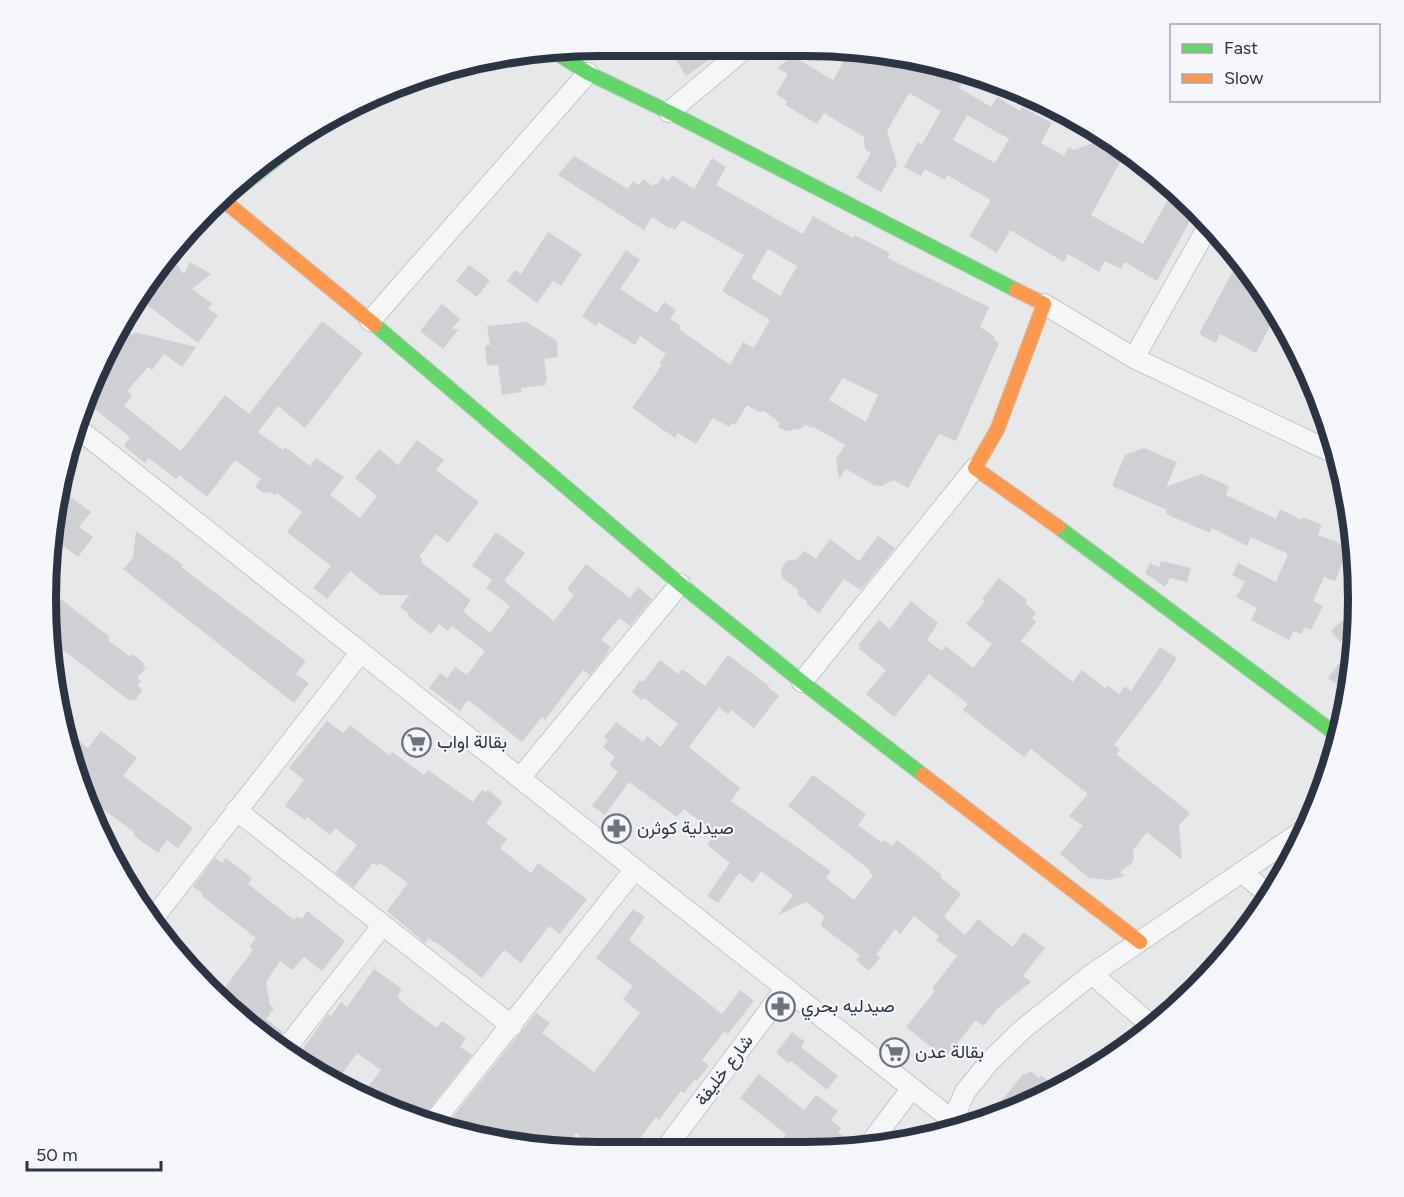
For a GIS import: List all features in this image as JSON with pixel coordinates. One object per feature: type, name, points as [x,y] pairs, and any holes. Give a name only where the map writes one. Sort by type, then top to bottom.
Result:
[{"type":"street","points":[[669,112],[737,56]]},
{"type":"street","points":[[563,57],[588,73],[669,112],[1044,304],[1134,358],[1328,450]]},
{"type":"street","points":[[370,321],[588,73]]},
{"type":"street","points":[[227,203],[370,321],[680,584],[802,682],[1140,942]]},
{"type":"street","points":[[1134,358],[1205,231]]},
{"type":"street","points":[[802,682],[975,468],[997,430],[1044,304]]},
{"type":"street","points":[[82,432],[953,1121]]},
{"type":"street","points":[[975,468],[1332,731]]},
{"type":"street","points":[[520,778],[680,584]]},
{"type":"street","points":[[157,913],[361,652]]},
{"type":"street","points":[[236,810],[512,1026]]},
{"type":"street","points":[[958,1119],[965,1092],[990,1061],[1023,1029],[1092,974],[1294,837]]},
{"type":"street","points":[[438,1117],[635,869]]},
{"type":"street","points":[[1242,873],[1263,890]]},
{"type":"street","points":[[289,1044],[383,925]]},
{"type":"street","points":[[1092,974],[1146,1021]]},
{"type":"street","name":"شارع خليفة","points":[[670,1142],[786,988]]},
{"type":"street","points":[[875,1137],[912,1088]]},
{"type":"building","points":[[673,56],[715,56],[686,76]]},
{"type":"building","points":[[793,56],[833,80],[846,57],[911,66],[954,76],[953,79],[962,84],[959,88],[991,107],[997,97],[1020,111],[1022,107],[1052,123],[1041,143],[1064,156],[1069,147],[1074,150],[1094,143],[1096,140],[1122,158],[1091,215],[1143,244],[1170,196],[1192,218],[1157,281],[1125,262],[1121,269],[1105,261],[1099,272],[1068,254],[1064,262],[1010,230],[997,253],[969,236],[991,200],[947,175],[945,180],[925,169],[921,176],[904,167],[918,142],[922,144],[941,111],[909,93],[887,131],[897,164],[881,192],[856,178],[871,153],[865,149],[864,137],[824,113],[817,124],[785,105],[787,101],[776,94],[788,74],[777,68]],"holes":[[[967,115],[1009,139],[995,163],[953,140]]]},
{"type":"building","points":[[574,156],[628,189],[633,181],[639,185],[643,179],[653,186],[657,185],[662,177],[669,181],[672,175],[694,189],[712,158],[726,167],[716,185],[803,234],[813,216],[853,238],[855,235],[890,253],[887,258],[989,307],[980,327],[995,337],[993,339],[999,343],[956,441],[939,434],[908,488],[894,480],[881,486],[874,485],[846,469],[839,479],[836,459],[845,445],[812,426],[811,428],[806,425],[800,429],[786,431],[778,427],[780,423],[764,411],[758,412],[747,405],[735,425],[732,423],[730,427],[713,418],[696,444],[678,433],[675,438],[632,408],[662,365],[659,364],[666,354],[640,336],[635,345],[598,322],[596,326],[582,316],[626,250],[640,260],[620,289],[657,313],[664,302],[676,310],[670,319],[681,326],[679,329],[730,365],[743,342],[754,348],[770,320],[722,291],[744,255],[682,220],[675,230],[652,217],[644,230],[558,175]],"holes":[[[768,249],[797,266],[780,296],[751,278]],[[843,378],[878,395],[866,422],[829,400]]]},
{"type":"building","points":[[548,232],[582,254],[561,286],[553,281],[537,303],[507,281],[515,270],[521,274]]},
{"type":"building","points":[[190,262],[211,274],[192,289],[212,303],[208,309],[218,315],[198,343],[144,302],[167,270],[175,263],[184,274]]},
{"type":"building","points":[[469,265],[490,280],[477,297],[456,281]]},
{"type":"building","points":[[1235,267],[1272,321],[1256,353],[1220,334],[1216,343],[1199,334]]},
{"type":"building","points":[[442,304],[460,319],[452,329],[459,329],[443,349],[420,331]]},
{"type":"building","points":[[322,321],[363,353],[305,428],[278,406],[258,432],[283,450],[285,447],[310,466],[316,458],[344,477],[330,495],[360,518],[377,496],[355,478],[379,449],[398,465],[417,440],[444,460],[436,470],[479,502],[448,543],[436,534],[419,557],[423,560],[421,562],[471,600],[464,610],[465,613],[490,633],[510,606],[486,588],[492,580],[472,566],[496,532],[525,553],[504,581],[554,621],[574,595],[567,589],[586,564],[630,598],[638,587],[652,599],[630,626],[619,618],[601,640],[611,647],[604,658],[590,675],[583,670],[545,720],[542,717],[522,742],[468,700],[460,711],[429,688],[440,673],[447,678],[455,667],[467,675],[485,651],[452,626],[448,631],[439,624],[431,634],[400,607],[409,595],[380,595],[350,571],[327,599],[313,588],[331,566],[287,532],[302,512],[277,493],[275,495],[270,492],[263,493],[255,487],[261,479],[235,460],[207,497],[179,475],[176,479],[149,458],[145,463],[124,446],[130,437],[91,406],[111,358],[126,330],[132,335],[135,332],[196,347],[182,367],[164,354],[152,370],[148,367],[127,391],[132,395],[124,406],[181,451],[225,395],[249,414]]},
{"type":"building","points":[[527,322],[557,341],[558,357],[544,359],[546,385],[521,388],[521,392],[502,395],[498,365],[487,366],[485,346],[490,345],[487,326]]},
{"type":"building","points":[[1144,448],[1177,462],[1166,487],[1201,474],[1229,486],[1226,495],[1276,519],[1280,509],[1302,520],[1303,517],[1322,525],[1318,535],[1346,546],[1346,554],[1335,581],[1324,577],[1313,601],[1323,606],[1311,630],[1305,627],[1301,634],[1294,631],[1289,640],[1251,620],[1257,608],[1236,597],[1245,582],[1232,575],[1238,563],[1276,582],[1288,554],[1251,537],[1247,546],[1212,528],[1210,533],[1166,514],[1167,510],[1112,486],[1125,455]]},
{"type":"building","points":[[66,494],[91,512],[79,527],[93,537],[78,557],[59,543]]},
{"type":"building","points":[[136,531],[306,661],[296,674],[309,683],[294,703],[123,569],[133,558]]},
{"type":"building","points":[[878,536],[895,548],[861,590],[844,579],[819,613],[797,594],[799,590],[783,579],[781,574],[783,565],[787,561],[797,559],[804,551],[816,559],[830,539],[859,561]]},
{"type":"building","points":[[1161,561],[1191,568],[1187,582],[1170,578],[1165,587],[1145,573],[1150,563],[1159,567]]},
{"type":"building","points":[[999,578],[1027,600],[1025,603],[1036,613],[1032,618],[1036,622],[1021,641],[1073,682],[1082,670],[1105,688],[1107,685],[1119,694],[1125,686],[1131,691],[1160,647],[1177,658],[1157,689],[1114,745],[1120,750],[1116,754],[1190,813],[1179,826],[1182,860],[1147,832],[1133,850],[1132,863],[1120,872],[1125,876],[1109,880],[1089,878],[1060,854],[1083,826],[1069,816],[1088,794],[1031,749],[1024,757],[963,710],[968,704],[929,674],[894,717],[866,694],[886,670],[859,649],[861,647],[858,645],[879,620],[890,629],[911,601],[938,623],[927,640],[942,651],[946,646],[973,668],[992,644],[966,624],[985,601],[982,599]]},
{"type":"building","points":[[61,599],[110,637],[108,640],[130,657],[133,654],[145,664],[143,666],[146,668],[137,678],[141,681],[137,685],[143,690],[134,701],[131,699],[130,701],[58,646],[56,601],[58,602]]},
{"type":"building","points":[[1343,620],[1347,625],[1347,636],[1340,642],[1331,631]]},
{"type":"building","points":[[728,655],[779,696],[754,728],[731,710],[728,714],[719,707],[689,747],[740,788],[731,801],[831,871],[826,878],[854,900],[873,875],[869,872],[870,870],[788,806],[813,775],[866,814],[858,825],[882,843],[884,840],[892,846],[897,840],[942,875],[940,877],[961,894],[944,917],[965,935],[978,919],[1012,947],[1024,932],[1045,948],[1023,976],[1031,982],[997,1009],[984,1026],[976,1020],[945,1058],[906,1027],[935,991],[932,989],[957,956],[936,940],[939,936],[914,916],[900,934],[895,929],[876,955],[880,958],[869,971],[856,960],[860,955],[821,926],[824,916],[806,902],[778,915],[793,895],[761,871],[753,883],[739,873],[718,903],[707,896],[730,863],[707,845],[716,833],[684,809],[677,817],[629,782],[605,815],[592,806],[618,772],[609,765],[615,757],[603,747],[608,740],[604,737],[616,722],[643,742],[647,736],[660,747],[678,724],[644,698],[642,700],[632,692],[640,680],[643,682],[660,660],[678,674],[682,669],[705,686]]},
{"type":"building","points":[[1345,656],[1341,688],[1328,678]]},
{"type":"building","points":[[327,721],[343,733],[350,725],[390,756],[392,752],[424,775],[428,770],[473,802],[482,790],[486,792],[488,790],[503,802],[486,823],[507,839],[500,848],[531,873],[538,863],[587,899],[560,934],[549,926],[521,963],[504,950],[482,978],[436,942],[429,938],[425,943],[387,911],[408,883],[380,863],[378,866],[373,863],[354,887],[335,873],[357,845],[335,828],[330,835],[307,817],[305,820],[285,806],[304,780],[289,768]]},
{"type":"building","points":[[101,731],[137,758],[123,776],[193,828],[178,848],[167,840],[158,853],[133,835],[135,833],[96,804],[74,737],[88,748]]},
{"type":"building","points":[[215,858],[222,863],[226,858],[252,878],[248,884],[294,920],[297,916],[302,919],[307,911],[345,941],[322,971],[304,957],[292,970],[280,961],[266,982],[270,1005],[274,1008],[266,1019],[283,1032],[279,1037],[240,1007],[223,990],[253,950],[249,947],[256,938],[193,887]]},
{"type":"building","points":[[633,909],[645,917],[629,940],[722,1014],[740,990],[754,1001],[728,1034],[724,1032],[702,1060],[709,1066],[697,1081],[695,1079],[684,1093],[681,1091],[659,1120],[656,1117],[637,1142],[587,1141],[576,1133],[570,1140],[528,1137],[450,1121],[536,1013],[550,1023],[542,1033],[594,1072],[640,1013],[623,999],[633,986],[596,958]]},
{"type":"building","points":[[374,969],[402,989],[397,996],[402,1002],[437,1028],[442,1021],[466,1038],[460,1047],[472,1055],[426,1114],[424,1113],[366,1089],[381,1070],[357,1053],[340,1076],[302,1050],[328,1014],[331,1016],[341,1002],[347,1007]]},
{"type":"building","points":[[792,1032],[805,1042],[801,1047],[838,1076],[827,1090],[791,1061],[789,1063],[776,1053]]},
{"type":"building","points":[[1030,1071],[1039,1078],[1041,1075],[1051,1083],[997,1106],[1024,1073],[1026,1075]]},
{"type":"building","points":[[759,1074],[804,1110],[816,1095],[838,1111],[831,1120],[841,1128],[838,1132],[847,1139],[780,1142],[786,1134],[740,1098]]},
{"type":"traffic: fast","points":[[563,57],[588,73],[669,112],[1016,290]]},
{"type":"traffic: fast","points":[[375,325],[680,584],[923,775]]},
{"type":"traffic: fast","points":[[1058,527],[1332,731]]},
{"type":"traffic: slow","points":[[227,203],[375,325]]},
{"type":"traffic: slow","points":[[1016,290],[1044,304],[997,430],[975,468],[1058,527]]},
{"type":"traffic: slow","points":[[923,775],[1140,942]]},
{"type":"place","name":"بقالة اواب","points":[[416,742]]},
{"type":"place","name":"صيدلية كوثرن","points":[[616,828]]},
{"type":"place","name":"صيدليه بحري","points":[[780,1006]]},
{"type":"place","name":"بقالة عدن","points":[[894,1052]]}]
